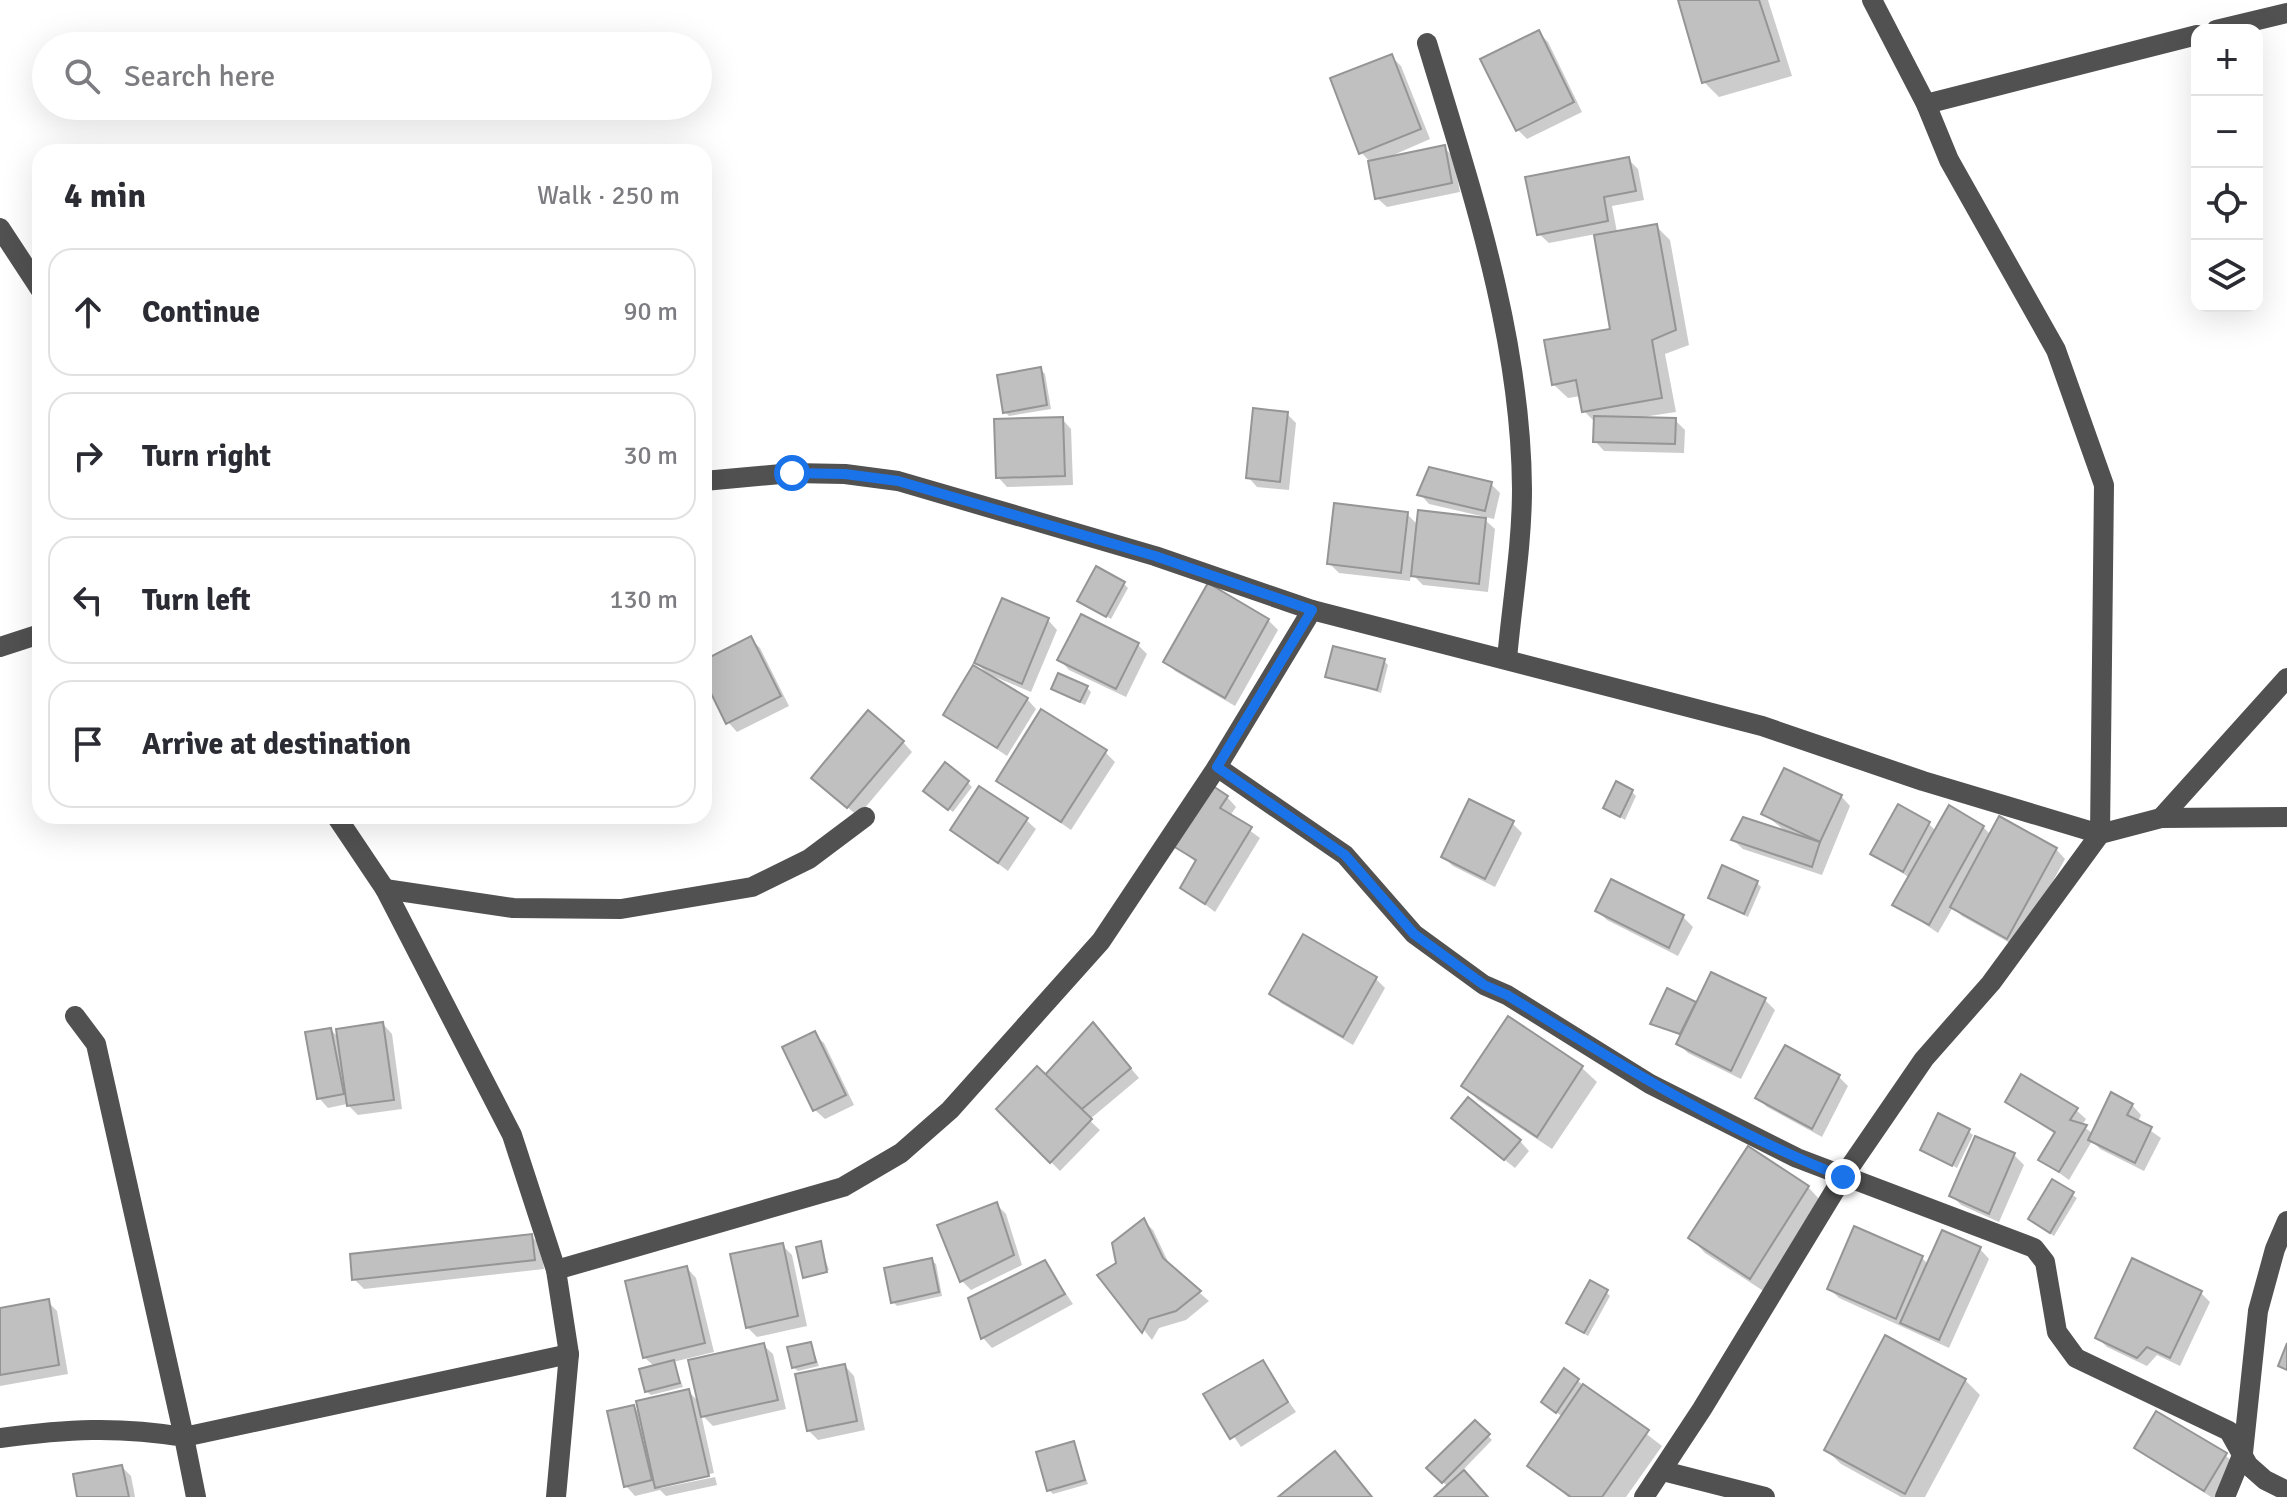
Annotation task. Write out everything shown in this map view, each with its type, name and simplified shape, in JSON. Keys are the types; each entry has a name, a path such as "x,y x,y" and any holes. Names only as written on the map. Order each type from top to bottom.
{"street":[{"path":"1644,1497 1663,1471 1843,1177 1924,1059 1991,983 2100,834 2104,485 2056,350 1949,160 1926,104 1872,0"},
{"path":"2241,24 2287,13"},
{"path":"1926,104 2191,37"},
{"path":"1427,43 1488,246 1511,362 1522,489 1507,659"},
{"path":"0,228 32,277"},
{"path":"712,480 792,473 845,474 898,481 1155,556 1312,610 1762,726 1923,781 2100,834 2161,818 2287,817"},
{"path":"556,1270 843,1187 901,1153 950,1110 1101,941 1217,767 1312,610"},
{"path":"0,647 32,637"},
{"path":"2161,818 2287,678"},
{"path":"1217,767 1345,855 1414,934 1484,985 1507,995 1650,1084 1797,1158 2034,1248 2045,1262 2057,1332 2076,1358 2229,1431 2248,1465 2265,1480 2287,1491"},
{"path":"385,889 513,908 621,909 752,887 809,859 865,817"},
{"path":"341,824 385,889 512,1135 556,1270 569,1354 556,1497"},
{"path":"75,1016 96,1044 196,1497"},
{"path":"2225,1497 2243,1453 2258,1311 2275,1249 2287,1221"},
{"path":"0,1438 79,1427 134,1429 184,1437 569,1354"},
{"path":"1663,1471 1765,1497"}],"building":[{"path":"1678,0 1759,0 1779,61 1702,83"},
{"path":"1539,30 1574,102 1516,131 1480,59"},
{"path":"1392,54 1421,129 1359,154 1330,78"},
{"path":"1445,145 1452,183 1375,199 1368,161"},
{"path":"1629,157 1636,191 1604,197 1608,221 1537,235 1525,177"},
{"path":"1657,224 1676,330 1652,340 1662,398 1582,412 1576,380 1552,385 1544,340 1610,329 1594,235"},
{"path":"1041,367 1047,405 1003,413 997,375"},
{"path":"1253,408 1288,412 1280,482 1246,478"},
{"path":"1594,416 1676,418 1675,444 1593,442"},
{"path":"1063,417 1065,476 996,478 994,419"},
{"path":"1429,467 1492,482 1485,511 1417,495"},
{"path":"1334,503 1408,512 1401,573 1327,564"},
{"path":"1418,510 1486,518 1479,584 1411,576"},
{"path":"1096,566 1125,582 1106,617 1077,601"},
{"path":"1208,583 1269,619 1225,698 1163,662"},
{"path":"1002,598 1049,618 1022,684 974,663"},
{"path":"1081,614 1139,643 1116,689 1057,660"},
{"path":"751,636 781,696 726,724 712,695 712,656"},
{"path":"1333,646 1385,659 1377,690 1325,677"},
{"path":"973,665 1028,698 997,748 943,715"},
{"path":"1058,673 1088,686 1080,702 1051,689"},
{"path":"1041,709 1107,750 1061,822 996,781"},
{"path":"868,710 904,741 847,808 811,778"},
{"path":"945,762 969,781 948,810 923,791"},
{"path":"1784,768 1842,795 1820,842 1761,814"},
{"path":"1616,781 1633,790 1620,817 1603,808"},
{"path":"1210,784 1228,796 1220,808 1252,827 1205,904 1180,888 1196,860 1173,846"},
{"path":"979,786 1028,818 998,863 950,830"},
{"path":"1469,799 1514,821 1485,879 1441,857"},
{"path":"1898,804 1930,822 1903,872 1870,854"},
{"path":"1949,805 1984,826 1929,925 1892,905"},
{"path":"1999,816 2057,848 2007,939 1950,907"},
{"path":"1743,817 1820,842 1812,867 1731,840"},
{"path":"1722,865 1758,881 1744,914 1708,898"},
{"path":"1611,879 1684,915 1669,948 1595,911"},
{"path":"1303,934 1377,977 1343,1037 1269,994"},
{"path":"1711,972 1766,998 1731,1071 1676,1044"},
{"path":"1667,988 1696,1002 1680,1034 1650,1024"},
{"path":"1508,1016 1583,1066 1537,1137 1461,1086"},
{"path":"383,1022 394,1100 347,1106 336,1029"},
{"path":"1093,1022 1131,1068 1082,1109 1044,1076"},
{"path":"331,1028 344,1094 317,1099 305,1032"},
{"path":"815,1031 846,1095 813,1111 782,1047"},
{"path":"1785,1045 1840,1075 1812,1129 1755,1098"},
{"path":"1037,1066 1092,1119 1050,1163 996,1109"},
{"path":"2021,1074 2078,1108 2070,1120 2087,1125 2059,1172 2038,1160 2055,1132 2005,1102"},
{"path":"2111,1092 2133,1104 2127,1115 2152,1127 2135,1163 2088,1140"},
{"path":"1468,1097 1521,1140 1504,1160 1451,1118"},
{"path":"1938,1113 1970,1129 1952,1166 1920,1150"},
{"path":"1975,1136 2015,1153 1989,1214 1949,1196"},
{"path":"1748,1146 1809,1186 1750,1279 1688,1238"},
{"path":"2052,1179 2074,1192 2050,1233 2028,1219"},
{"path":"997,1202 1014,1255 960,1282 937,1225"},
{"path":"1144,1218 1163,1258 1201,1291 1176,1311 1149,1319 1142,1333 1097,1275 1116,1263 1112,1243"},
{"path":"1854,1226 1923,1256 1896,1319 1827,1289"},
{"path":"1942,1230 1981,1247 1939,1340 1900,1323"},
{"path":"532,1234 535,1260 352,1280 350,1254"},
{"path":"821,1241 827,1272 803,1278 796,1247"},
{"path":"783,1243 798,1316 746,1328 730,1254"},
{"path":"932,1258 939,1292 891,1303 884,1268"},
{"path":"2132,1258 2202,1291 2170,1358 2147,1347 2137,1358 2095,1338"},
{"path":"1045,1260 1065,1294 981,1339 968,1298"},
{"path":"687,1266 705,1343 643,1358 625,1281"},
{"path":"1590,1280 1608,1290 1584,1333 1566,1323"},
{"path":"49,1299 59,1365 0,1375 0,1308"},
{"path":"1885,1335 1966,1379 1905,1494 1824,1450"},
{"path":"811,1342 816,1362 792,1368 787,1347"},
{"path":"764,1343 778,1400 701,1417 688,1360"},
{"path":"2287,1343 2287,1370 2278,1366"},
{"path":"674,1360 680,1383 645,1392 639,1369"},
{"path":"1263,1360 1288,1402 1230,1439 1203,1394"},
{"path":"845,1364 857,1421 807,1431 795,1374"},
{"path":"1564,1368 1579,1379 1556,1413 1541,1402"},
{"path":"1583,1384 1649,1430 1602,1497 1571,1497 1527,1466"},
{"path":"689,1389 709,1476 655,1488 636,1401"},
{"path":"634,1405 652,1480 624,1487 607,1411"},
{"path":"2156,1411 2227,1453 2204,1491 2134,1448"},
{"path":"1475,1420 1490,1434 1442,1483 1426,1468"},
{"path":"1074,1441 1085,1480 1047,1491 1036,1452"},
{"path":"1335,1451 1372,1497 1278,1497"},
{"path":"122,1465 129,1497 77,1497 73,1474"},
{"path":"1464,1470 1488,1497 1434,1497"}],"route":[{"path":"792,473 845,474 898,481 1155,556 1312,610 1217,767 1345,855 1414,934 1484,985 1507,995 1650,1084 1797,1158 1843,1177"}]}
